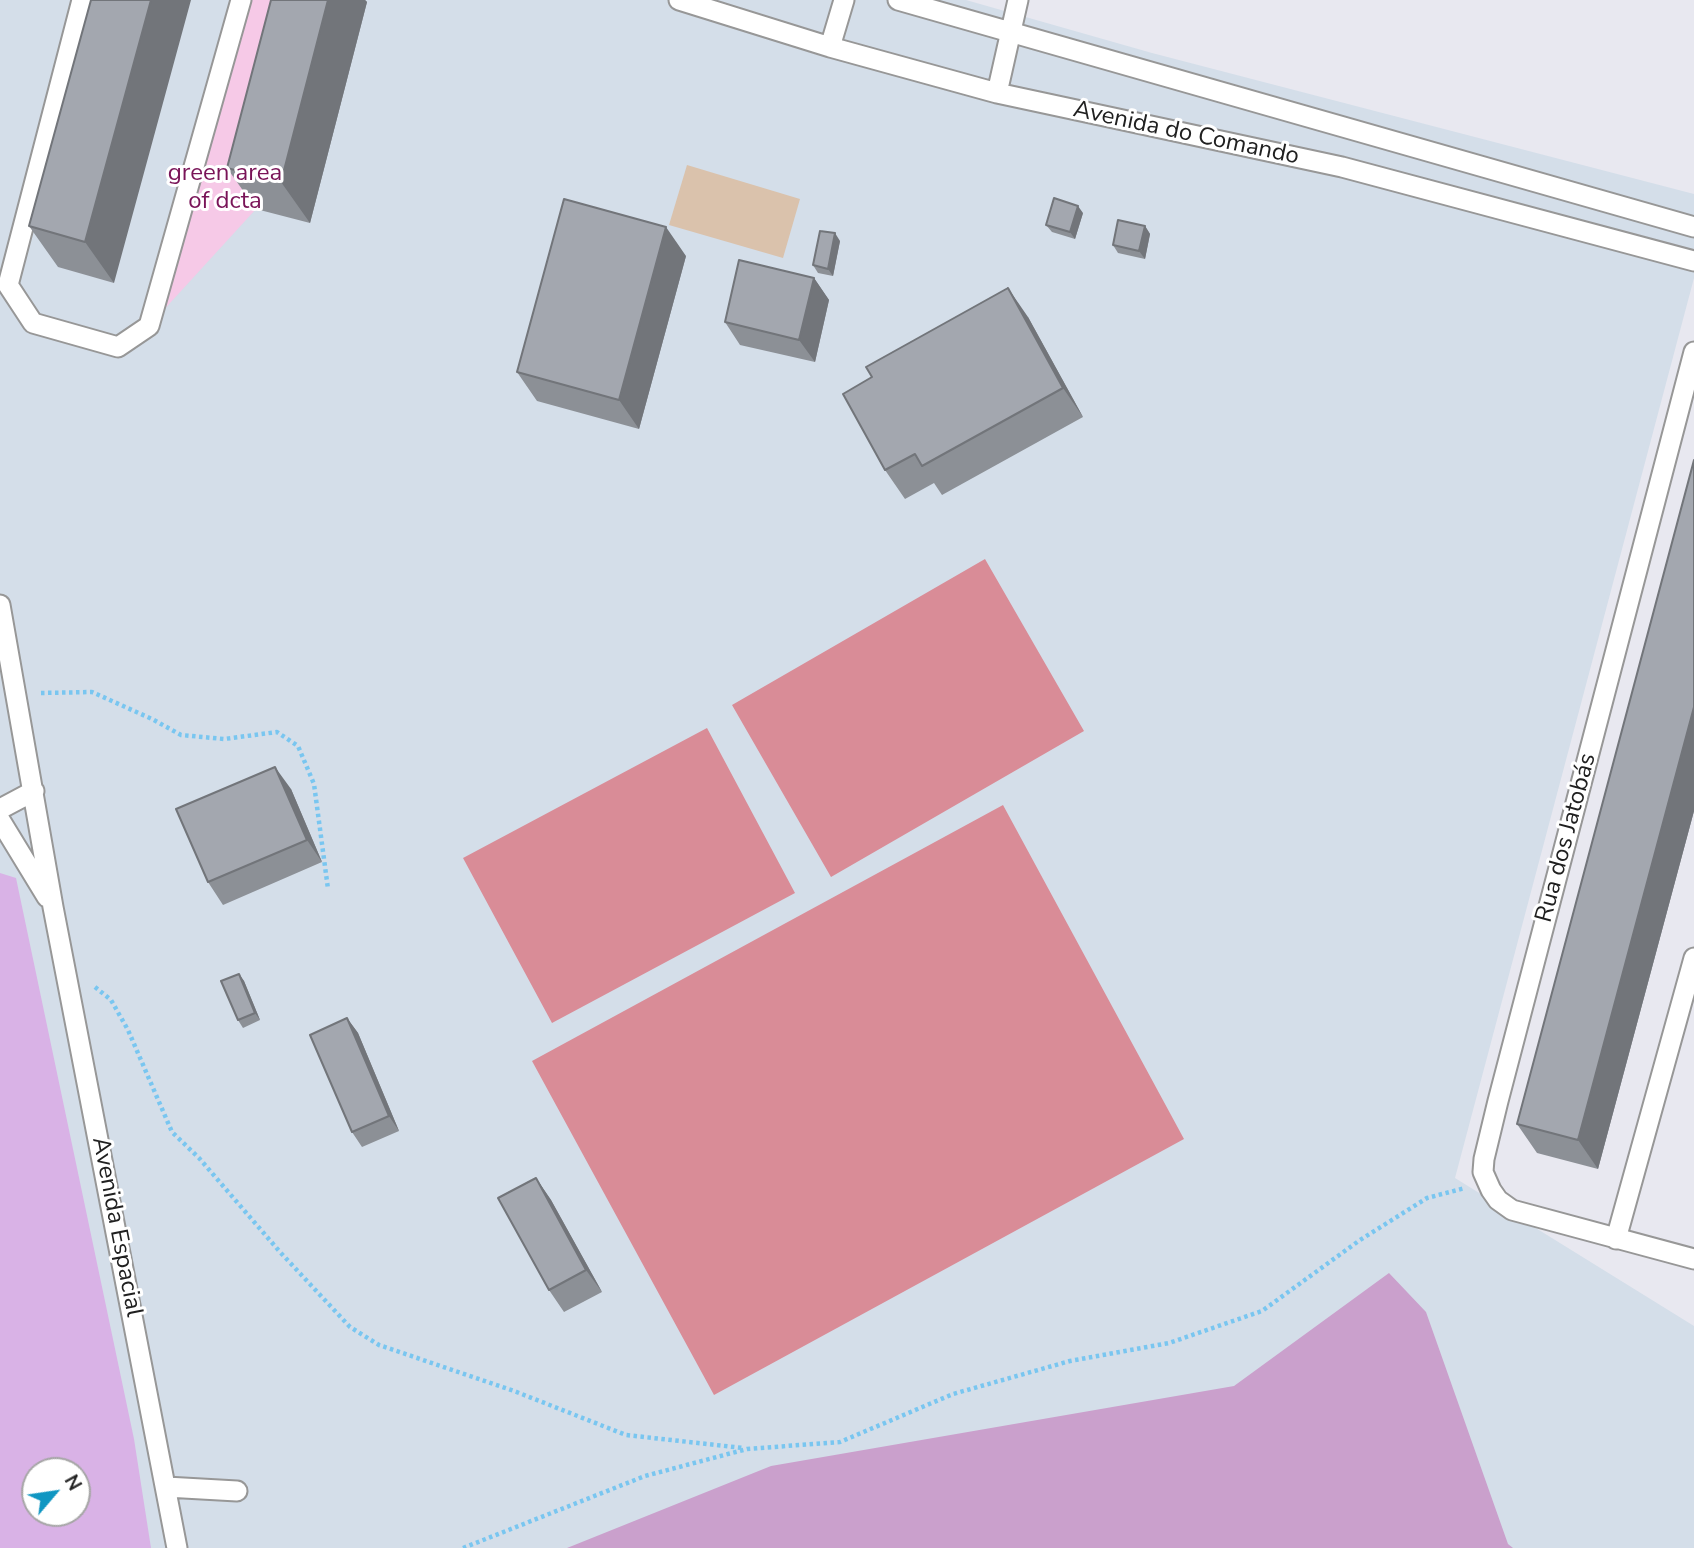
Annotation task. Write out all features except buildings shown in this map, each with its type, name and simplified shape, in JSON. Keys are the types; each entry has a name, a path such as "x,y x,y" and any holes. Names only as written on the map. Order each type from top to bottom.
{"lane":[{"path":"82,0 8,285 33,323 118,347 149,326 241,0"},
{"name":"Avenida do Comando","path":"679,0 830,47 997,93 1342,167 1694,261"},
{"path":"830,47 844,0"},
{"name":"Avenida do Comando","path":"898,0 1694,227"},
{"path":"997,93 1018,0"},
{"name":"Rua dos Jatobás","path":"1486,1181 1484,1159 1498,1101 1694,352"},
{"name":"Avenida Espacial","path":"0,605 53,907 177,1548"},
{"path":"0,809 34,791"},
{"name":"Avenida Espacial","path":"0,820 53,907"},
{"path":"1616,1239 1694,958"},
{"path":"1486,1181 1498,1200 1512,1210 1694,1259"},
{"path":"166,1487 237,1491"}],"path":[{"path":"16,694 92,692 181,735 225,740 277,732 298,746 314,784 328,889"},
{"path":"65,961 111,1000 128,1030 172,1132 199,1158 280,1252 351,1327 379,1345 514,1391 626,1435 747,1449 840,1443 953,1394 1070,1361 1169,1343 1262,1311 1360,1240 1427,1198 1486,1181"},
{"path":"463,1548 645,1476 747,1449"}],"shaded area":[{"path":"0,0 966,0 1152,53 1694,194 1694,278 1455,1178 1694,1326 1694,1548 0,1548"},
{"path":"687,165 800,199 783,258 669,225"},
{"path":"985,559 1084,731 831,877 732,705"},
{"path":"707,728 795,893 552,1023 463,858"},
{"path":"1003,805 1184,1139 714,1395 532,1061"},
{"path":"0,873 16,878 134,1439 151,1548 0,1548"},
{"path":"1389,1273 1426,1312 1508,1544 1513,1548 567,1548 771,1466 1234,1386"}],"green space":[{"name":"green area of dcta","path":"241,0 310,0 256,209 149,326"}]}
